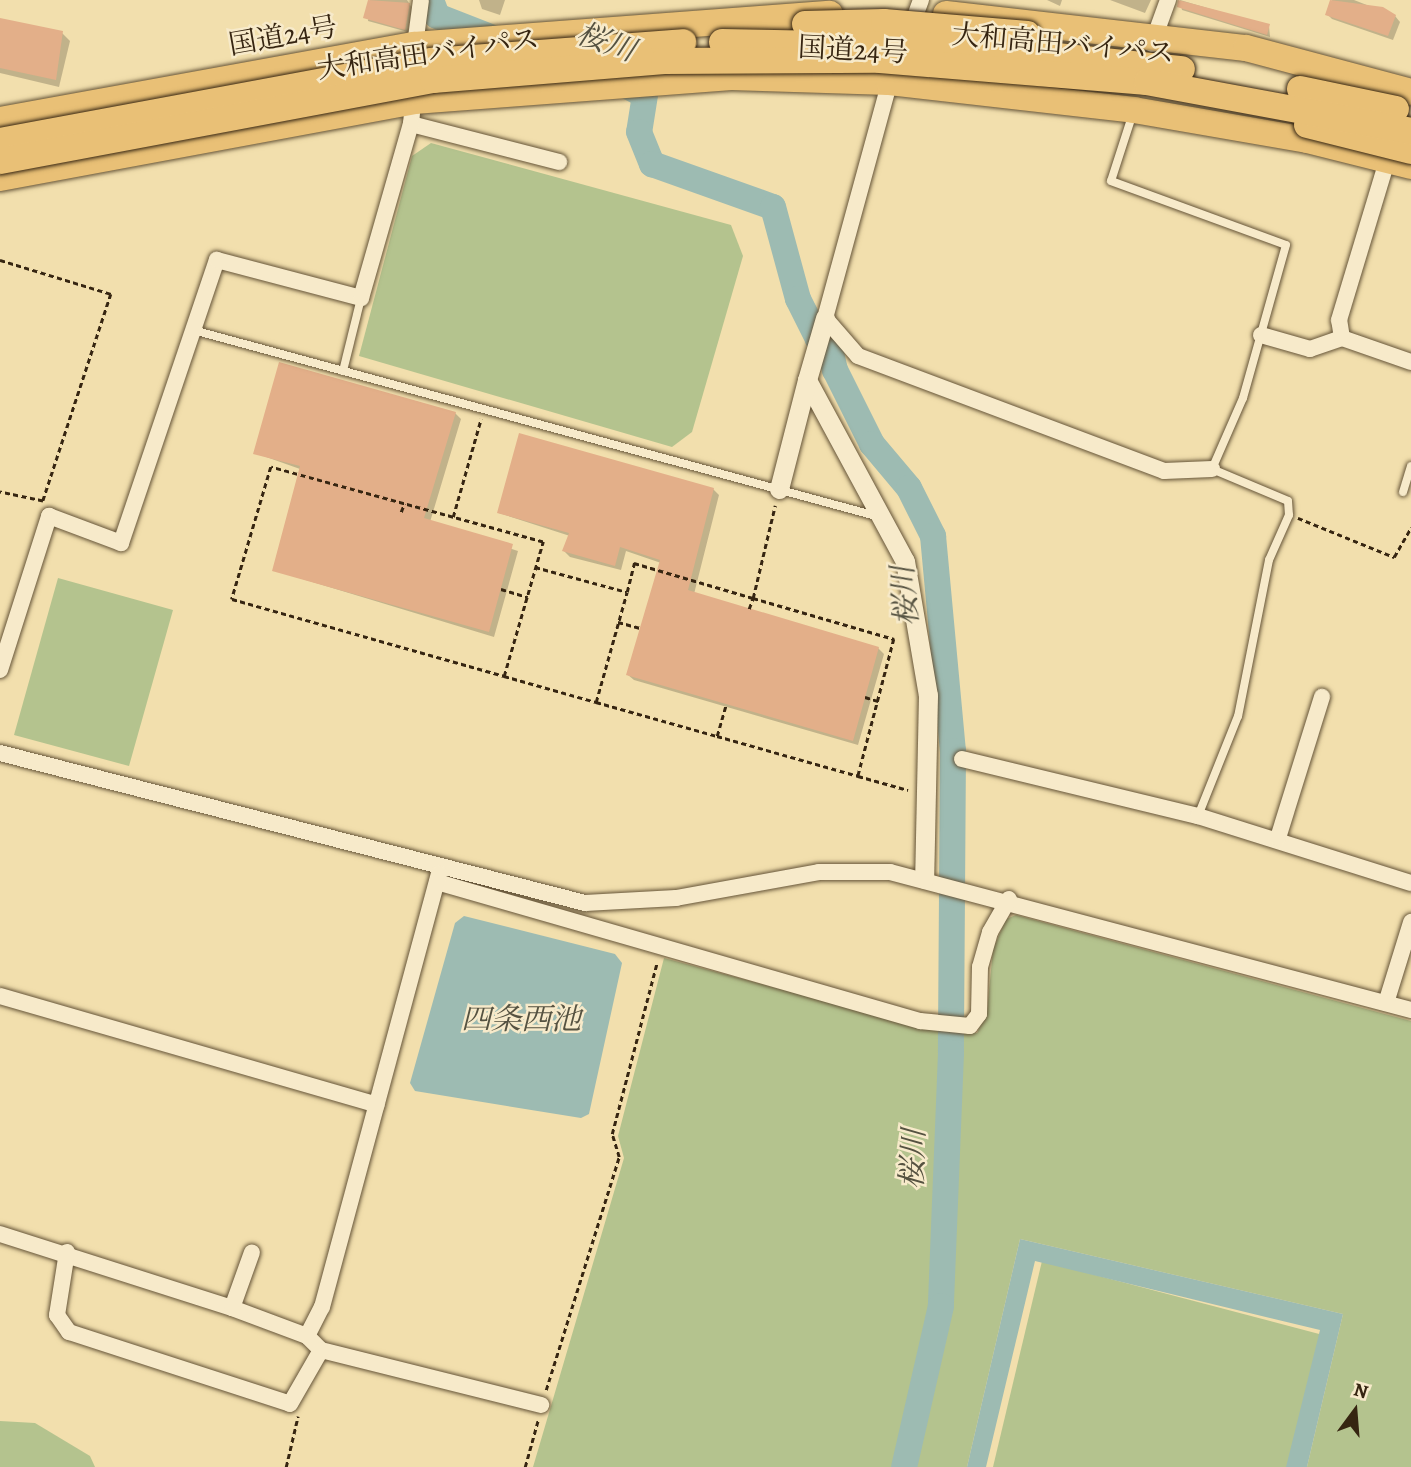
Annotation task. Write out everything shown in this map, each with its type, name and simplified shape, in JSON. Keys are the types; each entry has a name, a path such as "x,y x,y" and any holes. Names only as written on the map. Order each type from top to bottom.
{"highway":[{"name":"国道24号","path":"0,120 414,46 783,14 919,6 1162,43"},
{"path":"636,44 789,24 884,22 1162,43 1411,94 1403,159 1280,118 939,64"},
{"name":"大和高田バイパス","path":"0,141 432,61 636,44 881,42 1068,54 1276,85 1411,94"},
{"name":"大和高田バイパス","path":"0,160 433,80 554,67 787,59 939,64 1206,90 1411,131"},
{"name":"国道24号","path":"0,178 635,80 889,82 1134,110 1227,124 1403,159"}],"street":[{"path":"0,670 49,516 121,543 217,260 361,298 412,113 414,46 421,0"},
{"path":"1134,110 1162,43 1168,0"},
{"path":"779,489 889,82 919,6"},
{"path":"412,113 559,162"},
{"path":"1342,338 1339,320 1403,159"},
{"path":"825,318 858,356 1164,471 1212,469"},
{"path":"1261,335 1310,349 1342,338 1411,362"},
{"path":"807,380 885,519 905,561 928,695 928,796 924,879"},
{"path":"1278,838 1322,697"},
{"path":"0,753 439,874 662,946 920,1021 970,1026 979,1014 980,967 989,932 1009,899"},
{"path":"962,759 1278,838 1411,883"},
{"path":"439,874 585,903 676,898 819,872 924,879 1009,899 1411,1010"},
{"path":"307,1336 321,1307 439,874"},
{"path":"1386,1003 1411,922"},
{"path":"0,996 377,1105"},
{"path":"0,1234 67,1252 232,1308 307,1336 321,1350 541,1405"},
{"path":"67,1252 57,1315 69,1332 290,1404 321,1350"},
{"path":"232,1308 252,1252"}],"lane":[{"path":"1134,110 1111,181 1286,245 1261,335 1212,469 1260,485 1288,501 1289,515 1269,560 1238,716 1198,816"},
{"path":"343,370 361,298"},
{"path":"193,330 885,519"},
{"path":"1403,492 1411,466"}],"path":[{"path":"0,260 111,294 43,501 0,492"},
{"path":"453,517 484,409"},
{"path":"504,676 543,542 271,467 232,599 504,676 596,702 717,736 928,796"},
{"path":"749,608 779,489"},
{"path":"401,512 404,504"},
{"path":"1289,515 1394,557 1411,528"},
{"path":"596,702 634,563 894,639 858,776"},
{"path":"536,567 627,592"},
{"path":"500,589 528,597"},
{"path":"618,622 640,628"},
{"path":"865,697 878,701"},
{"path":"717,736 726,704"},
{"path":"525,1467 541,1405 619,1157 612,1134 662,946"},
{"path":"286,1467 300,1407 290,1404"}],"green space":[{"path":"431,143 731,225 743,256 692,432 672,447 359,356 412,156"},
{"path":"58,578 173,610 129,766 14,735"},
{"path":"1016,915 1411,1021 1411,1467 1307,1467 1343,1314 1020,1239 967,1467 533,1467 624,1158 618,1136 664,958 921,1027 977,1033 987,1012 993,949 1006,919"},
{"path":"1042,1261 1323,1335 1289,1467 993,1467"},
{"path":"0,1421 35,1423 90,1456 95,1467 0,1467"}],"water":[{"name":"四条西池","path":"464,916 615,954 622,963 589,1114 581,1118 415,1091 410,1083 455,923"},
{"path":"1020,1239 1343,1314 1307,1467 1286,1467 1320,1330 1035,1261 986,1467 967,1467"}],"building":[{"path":"368,0 410,3 405,30 363,18"},
{"path":"1178,0 1270,24 1267,35 1177,7"},
{"path":"1330,0 1383,7 1396,15 1388,36 1325,15"},
{"path":"0,18 63,31 56,80 0,68"},
{"path":"279,362 456,412 424,518 513,544 489,632 272,571 300,466 253,454"},
{"path":"519,433 714,488 688,590 879,647 853,741 626,675 660,560 620,547 615,566 562,551 569,533 497,513"}],"waterway":[{"name":"桜川","path":"431,0 437,16 498,40"},
{"name":"桜川","path":"617,81 645,95 639,132 652,164 773,207 798,299 818,339 828,340 835,370 872,444 909,488 933,536 953,751 951,1053 941,1306 904,1467"}]}
